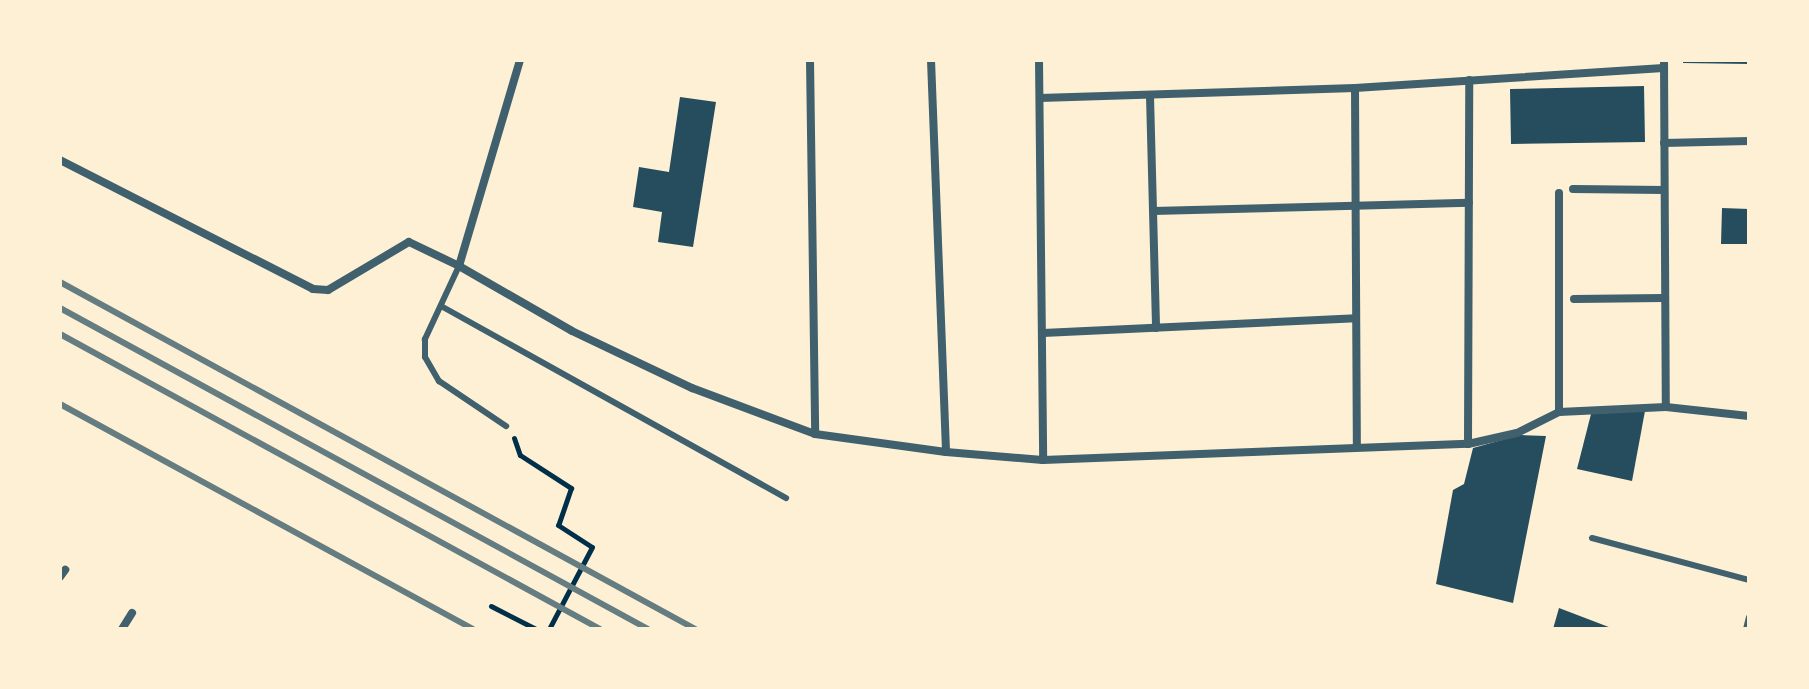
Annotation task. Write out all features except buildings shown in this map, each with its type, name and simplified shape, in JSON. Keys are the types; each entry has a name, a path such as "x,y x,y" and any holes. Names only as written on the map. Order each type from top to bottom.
{"street":[{"path":"459,266 520,60"},
{"path":"810,60 815,434"},
{"path":"931,60 946,452"},
{"path":"1039,60 1043,460"},
{"path":"1040,98 1355,88 1663,64 1666,407"},
{"path":"1468,444 1469,80"},
{"path":"1355,88 1357,447"},
{"path":"1150,96 1156,328"},
{"path":"1664,143 1749,141"},
{"path":"60,160 313,289 328,290 409,242 459,266 572,331 692,388 815,434 946,452 1043,460 1468,444 1517,433 1559,412 1666,407 1749,416"},
{"path":"1573,189 1664,190"},
{"path":"1559,193 1559,412"},
{"path":"1153,211 1469,203"},
{"path":"1574,299 1663,298"},
{"path":"1043,333 1356,318"},
{"path":"122,629 132,613"}],"lane":[{"path":"459,266 425,339 431,372 506,426"},
{"path":"441,306 786,498"},
{"path":"1592,538 1749,580"},
{"path":"1746,629 1749,617"}],"path":[{"path":"506,426 520,455 571,488 558,525 592,547 549,629"},
{"path":"491,606 536,629"}],"railway":[{"path":"60,282 695,629"},
{"path":"60,308 648,629"},
{"path":"60,334 600,629"},
{"path":"60,404 473,629"}]}
